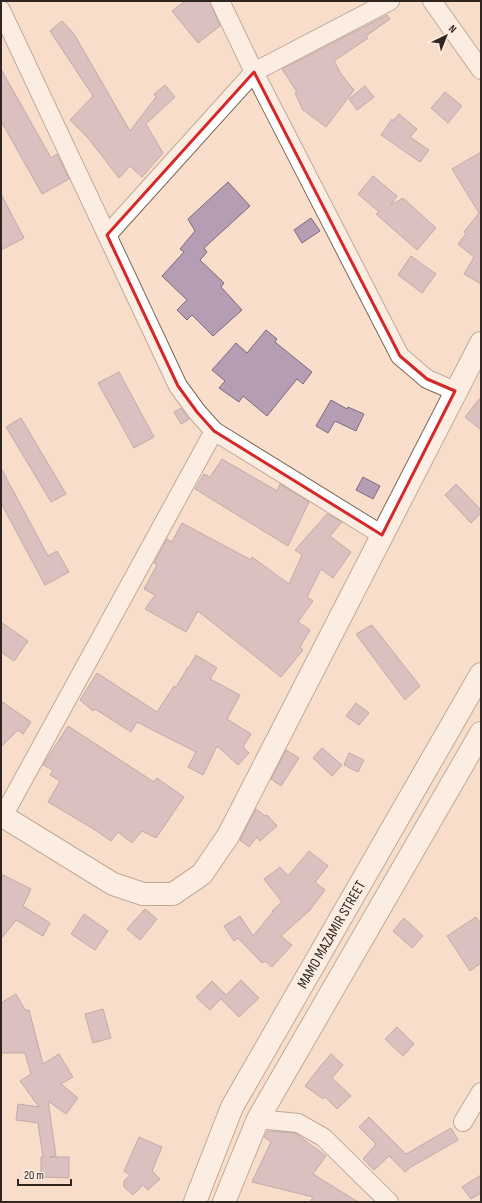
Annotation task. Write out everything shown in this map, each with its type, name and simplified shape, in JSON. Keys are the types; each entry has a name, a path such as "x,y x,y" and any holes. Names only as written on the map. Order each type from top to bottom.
{"main road":[{"path":"2,817 113,884 143,894 173,894 202,874 228,836 455,391 481,343"},
{"name":"MAMO MAZAMIR STREET","path":"195,1202 232,1107 481,674"},
{"name":"MAMO MAZAMIR STREET","path":"224,1202 258,1119 481,732"}],"street":[{"path":"220,1 254,72 400,356 426,379 455,391"},
{"path":"107,235 254,72 390,1"},
{"path":"432,1 481,70"},
{"path":"1,10 178,386 197,412 214,431 382,535"},
{"path":"2,817 214,431"},
{"path":"463,1122 481,1092"},
{"path":"258,1119 298,1123 323,1137 389,1202"}],"highlighted area":[{"path":"254,72 400,356 427,379 455,391 382,535 214,431 197,412 178,386 107,235"}],"building":[{"path":"185,1 210,1 220,26 198,43 172,11"},
{"path":"387,15 390,19 366,36 368,38 334,61 341,74 354,90 326,127 303,110 295,93 297,92 282,69"},
{"path":"62,21 74,34 130,131 156,97 154,94 165,85 175,97 146,124 163,153 142,177 130,166 119,178 88,138 70,120 93,96 50,31"},
{"path":"1,69 51,158 57,154 69,179 42,194 1,121"},
{"path":"365,86 374,97 357,110 349,99"},
{"path":"445,92 462,106 448,123 431,108"},
{"path":"399,114 417,129 410,137 429,150 420,162 381,135 392,119 393,121"},
{"path":"481,152 481,284 464,274 474,257 458,244 466,234 464,232 479,213 452,169"},
{"path":"373,176 397,196 391,205 403,198 436,228 417,250 376,214 379,212 358,194"},
{"path":"228,182 250,206 204,248 207,252 200,260 224,283 221,287 242,310 213,336 192,315 187,320 177,310 187,300 162,276 184,252 180,249 195,231 188,219"},
{"path":"1,194 24,238 1,250"},
{"path":"311,218 320,231 302,243 294,230"},
{"path":"411,256 436,274 422,293 398,275"},
{"path":"266,330 277,339 275,342 312,372 303,384 297,379 267,416 243,396 239,402 219,388 225,381 212,370 236,343 247,353"},
{"path":"119,372 154,437 134,448 98,383"},
{"path":"481,397 481,430 465,417"},
{"path":"331,400 347,409 348,407 364,414 356,431 335,421 328,433 316,426"},
{"path":"181,408 189,419 181,424 174,412"},
{"path":"21,418 66,494 51,502 6,427"},
{"path":"222,459 277,491 280,484 309,502 288,546 195,489 204,474 210,477"},
{"path":"1,468 48,556 57,551 69,572 45,585 1,503"},
{"path":"363,477 380,486 373,499 356,490"},
{"path":"456,484 481,510 481,513 471,523 445,495"},
{"path":"327,514 342,522 330,536 351,552 333,578 321,569 307,597 313,601 298,622 310,630 300,647 303,650 281,677 198,611 186,632 145,609 155,595 144,589 157,565 154,563 167,539 172,542 182,523 251,560 252,557 289,584 302,555 295,550"},
{"path":"1,622 28,641 14,661 1,652"},
{"path":"372,625 420,686 405,700 356,634"},
{"path":"196,655 217,668 210,679 240,695 227,719 251,734 243,747 249,753 238,765 217,746 203,775 188,767 196,752 137,722 131,732 95,709 93,711 80,700 97,673 157,712 174,686 176,687"},
{"path":"1,701 31,722 23,734 18,730 1,747"},
{"path":"356,703 369,713 359,725 346,716"},
{"path":"68,726 154,782 157,778 184,797 156,838 142,831 132,843 118,832 111,841 48,802 60,781 50,775 53,770 43,765"},
{"path":"322,748 342,765 332,776 313,758"},
{"path":"286,750 299,758 281,786 271,779"},
{"path":"349,753 364,760 358,772 344,765"},
{"path":"256,809 265,816 267,815 277,826 260,841 257,837 249,847 240,840"},
{"path":"309,851 328,866 315,882 325,890 310,910 281,936 292,945 272,967 265,961 262,963 238,938 234,941 224,926 240,916 253,936 273,912 272,911 282,902 264,879 280,867 288,876"},
{"path":"1,874 31,889 23,906 50,923 43,936 16,920 1,939"},
{"path":"145,909 157,919 140,940 127,929"},
{"path":"84,914 108,931 95,950 71,934"},
{"path":"476,917 481,924 481,963 470,971 447,936"},
{"path":"404,918 423,936 412,948 393,931"},
{"path":"241,980 259,998 239,1017 221,999 210,1010 196,997 212,981 226,995"},
{"path":"16,994 25,1010 29,1010 43,1064 59,1054 73,1077 61,1084 78,1098 66,1114 48,1101 56,1156 50,1157 69,1157 69,1178 41,1177 41,1157 43,1157 38,1123 16,1120 18,1104 39,1107 20,1081 31,1074 25,1053 1,1053 1,1003"},
{"path":"103,1009 111,1038 93,1043 85,1014"},
{"path":"397,1027 414,1044 403,1056 385,1039"},
{"path":"331,1054 343,1065 332,1078 351,1096 337,1109 325,1097 323,1099 305,1086"},
{"path":"369,1117 406,1154 451,1128 458,1140 405,1172 389,1156 374,1170 363,1159 376,1144 359,1127"},
{"path":"268,1131 295,1133 326,1156 313,1174 358,1202 310,1202 313,1197 252,1182 271,1142 264,1137"},
{"path":"139,1137 162,1147 152,1171 160,1179 148,1190 143,1185 133,1195 124,1187 124,1181 130,1175 124,1171"},
{"path":"481,1175 481,1193 471,1199 462,1187"}]}
